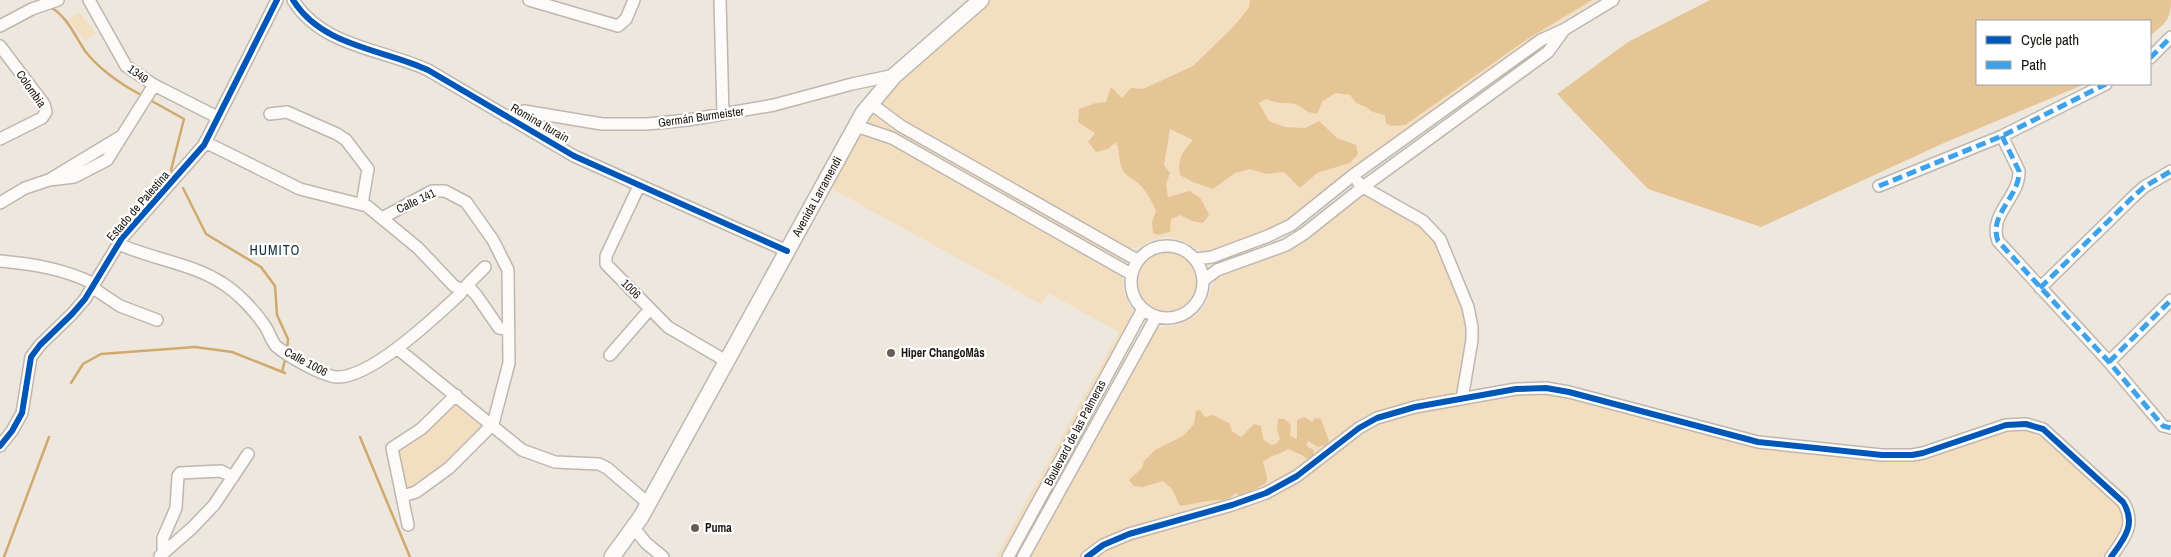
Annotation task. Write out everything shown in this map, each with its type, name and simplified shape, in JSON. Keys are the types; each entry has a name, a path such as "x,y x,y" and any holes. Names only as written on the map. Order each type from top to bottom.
{"main road":[{"name":"Avenida Larramendi","path":"612,557 649,504 726,361 870,103 895,75 981,0"}],"street":[{"path":"0,26 32,9 58,0"},
{"name":"1349","path":"88,0 123,61 132,70 154,85 217,117"},
{"name":"Estado de Palestina","path":"0,446 12,431 22,413 31,357 40,345 72,314 94,286 118,244 206,142 277,0"},
{"name":"Romina Iturain","path":"293,0 308,18 338,38 421,67 574,156 787,251"},
{"path":"529,0 618,26 626,19 634,0"},
{"path":"720,0 723,114"},
{"path":"1196,259 1212,257 1280,231 1297,220 1352,176 1541,40 1565,29 1613,0"},
{"path":"1204,280 1217,270 1272,250 1295,239 1548,52 1565,29"},
{"path":"2151,57 2171,37"},
{"name":"Colombia","path":"0,46 44,104 46,112 42,118 0,139"},
{"name":"Germán Burmeister","path":"506,117 524,111 602,124 618,125 664,122 774,105 852,84 895,75"},
{"path":"0,203 25,188 49,180 122,136 154,85"},
{"path":"1879,186 2002,136 2104,85"},
{"path":"870,103 901,126 1137,260"},
{"path":"270,114 287,112 346,140 368,169 362,204"},
{"path":"856,126 892,138 1132,274"},
{"path":"2002,136 2019,171 2019,180 1997,220 1995,234 1998,241 2109,362 2164,426 2171,428"},
{"name":"Calle 141","path":"206,142 300,189 362,204 372,208 382,218 436,190 445,191 466,202 481,220 506,265 508,370 493,424"},
{"path":"2040,288 2144,187 2171,171"},
{"path":"1352,176 1363,187 1424,221 1440,239 1468,307 1472,327 1472,340 1462,398"},
{"name":"1006","path":"639,186 605,260 606,264 676,333 726,361"},
{"path":"382,218 418,248 454,286 465,288 499,328 508,330"},
{"name":"Calle 1006","path":"118,244 203,273 222,283 236,294 264,324 273,342 286,352 327,375 342,376 354,373 398,349 465,288 485,267"},
{"path":"1170,245 1182,248 1196,259 1202,270 1204,280 1200,297 1189,311 1173,318 1156,317 1142,309 1132,291 1132,274 1137,260 1152,249 1170,245"},
{"path":"0,261 42,266 80,277 120,306 157,320"},
{"path":"2109,362 2171,300"},
{"path":"610,355 650,308"},
{"name":"Boulevard de las Palmeras","path":"1008,557 1142,309"},
{"name":"Boulevard de las Palmeras","path":"1023,557 1156,317"},
{"path":"398,349 493,424 522,450 537,457 562,463 585,462 603,466 649,504"},
{"path":"1087,557 1103,545 1129,534 1232,505 1272,490 1297,476 1348,436 1377,418 1415,407 1516,389 1558,390 1744,439 1882,455 1912,456 2006,425 2035,426 2051,435 2123,502 2128,509 2130,518 2128,533 2111,557"},
{"path":"408,524 392,448 422,429 456,395"},
{"path":"403,496 416,492 449,468 493,424"},
{"path":"161,555 206,515 248,454"},
{"path":"161,555 162,538 176,508 178,476 180,473 221,471 233,477"},
{"path":"634,528 646,543 663,557"}],"shaded area":[{"path":"990,0 1598,0 1551,27 1349,170 1284,223 1213,251 1207,251 1195,248 1171,237 1159,238 1136,248 1127,248 902,121 883,107 880,102 914,64"},
{"path":"1250,0 1592,0 1526,40 1405,125 1391,126 1386,123 1385,115 1373,112 1356,103 1350,95 1335,93 1322,102 1317,114 1295,104 1278,103 1266,99 1259,103 1269,121 1285,127 1305,128 1319,121 1337,138 1356,145 1358,154 1350,163 1317,173 1300,188 1284,172 1266,174 1250,169 1235,173 1213,189 1193,182 1180,175 1179,164 1186,148 1193,140 1170,129 1164,165 1170,173 1166,184 1168,197 1190,191 1201,199 1209,215 1203,223 1192,221 1181,215 1171,219 1170,232 1158,235 1153,233 1152,222 1156,211 1149,197 1139,184 1124,172 1120,164 1116,142 1108,149 1096,152 1088,142 1095,133 1078,122 1079,109 1096,103 1106,102 1111,87 1122,98 1131,88 1143,89 1193,66 1233,27 1249,8"},
{"path":"1710,0 2171,0 2170,13 2166,21 2151,35 2151,20 1976,20 1976,85 2083,85 1944,143 1761,227 1648,189 1557,94 1628,42"},
{"path":"79,12 96,34 85,41 69,20"},
{"path":"872,114 878,115 900,131 1127,261 1126,263 898,135 870,124 868,118"},
{"path":"866,134 892,144 1123,275 1124,293 1132,313 1132,318 1001,557 996,557 1119,332 1048,293 1041,304 834,190 832,185 858,138"},
{"path":"1363,193 1415,220 1433,236 1464,308 1468,333 1459,386 1455,393 1409,402 1376,413 1353,426 1295,472 1258,491 1095,545 1079,557 1030,557 1154,330 1161,327 1179,325 1197,315 1206,304 1216,276 1274,254"},
{"path":"1161,253 1173,253 1188,261 1196,276 1196,288 1188,303 1173,311 1161,311 1146,303 1138,288 1138,276 1146,261"},
{"path":"1544,393 1569,397 1720,439 1757,446 1890,462 1908,462 1928,457 1998,433 2013,431 2029,432 2046,439 2118,504 2122,511 2122,525 2120,532 2102,557 1094,557 1123,541 1216,515 1342,446 1372,426 1409,413 1509,395"},
{"path":"455,401 487,422 443,468 407,492 396,456 398,448"},
{"path":"1200,410 1205,417 1213,415 1229,423 1232,431 1241,437 1254,424 1261,426 1263,439 1271,445 1276,444 1280,439 1277,430 1278,419 1284,419 1291,425 1290,436 1297,439 1297,420 1304,417 1312,422 1315,418 1321,419 1329,441 1326,445 1318,447 1308,441 1306,446 1314,450 1313,456 1308,460 1288,449 1268,458 1263,462 1267,477 1266,483 1240,496 1235,493 1226,499 1180,506 1172,489 1163,481 1143,487 1134,486 1129,480 1142,468 1144,461 1155,450 1183,436 1194,424 1196,411"}],"waterway":[{"path":"52,8 67,22 85,51 104,71 143,96"},
{"path":"150,100 184,119 171,170 173,174"},
{"path":"183,188 206,234 261,267 275,286 277,315 288,339 287,351"},
{"path":"71,383 83,364 101,354 195,347 232,352 285,373"},
{"path":"282,372 286,356"},
{"path":"4,557 49,437"},
{"path":"360,437 410,557"}],"marked path":[{"path":"2151,57 2171,37"},
{"path":"1879,186 2002,136 2104,85"},
{"path":"2002,136 2019,171 2015,189 1997,222 1998,241 2109,362 2163,426 2171,428"},
{"path":"2040,288 2144,187 2171,171"},
{"path":"2109,362 2171,300"}],"cycle path":[{"path":"0,446 12,431 22,413 31,357 40,345 85,299 122,238 204,145 277,0"},
{"path":"293,0 305,16 320,28 337,37 354,45 428,70 574,156 787,251"},
{"path":"1087,557 1103,545 1129,534 1232,505 1266,493 1297,476 1359,428 1377,418 1415,407 1516,389 1546,388 1569,392 1758,442 1882,455 1923,453 2006,425 2026,424 2043,429 2123,502 2129,517 2129,524 2124,537 2111,557"}],"place":[{"name":"Hiper ChangoMâs","path":"891,353"},
{"name":"Puma","path":"695,528"}],"district":[{"name":"HUMITO","path":"275,250"}]}
